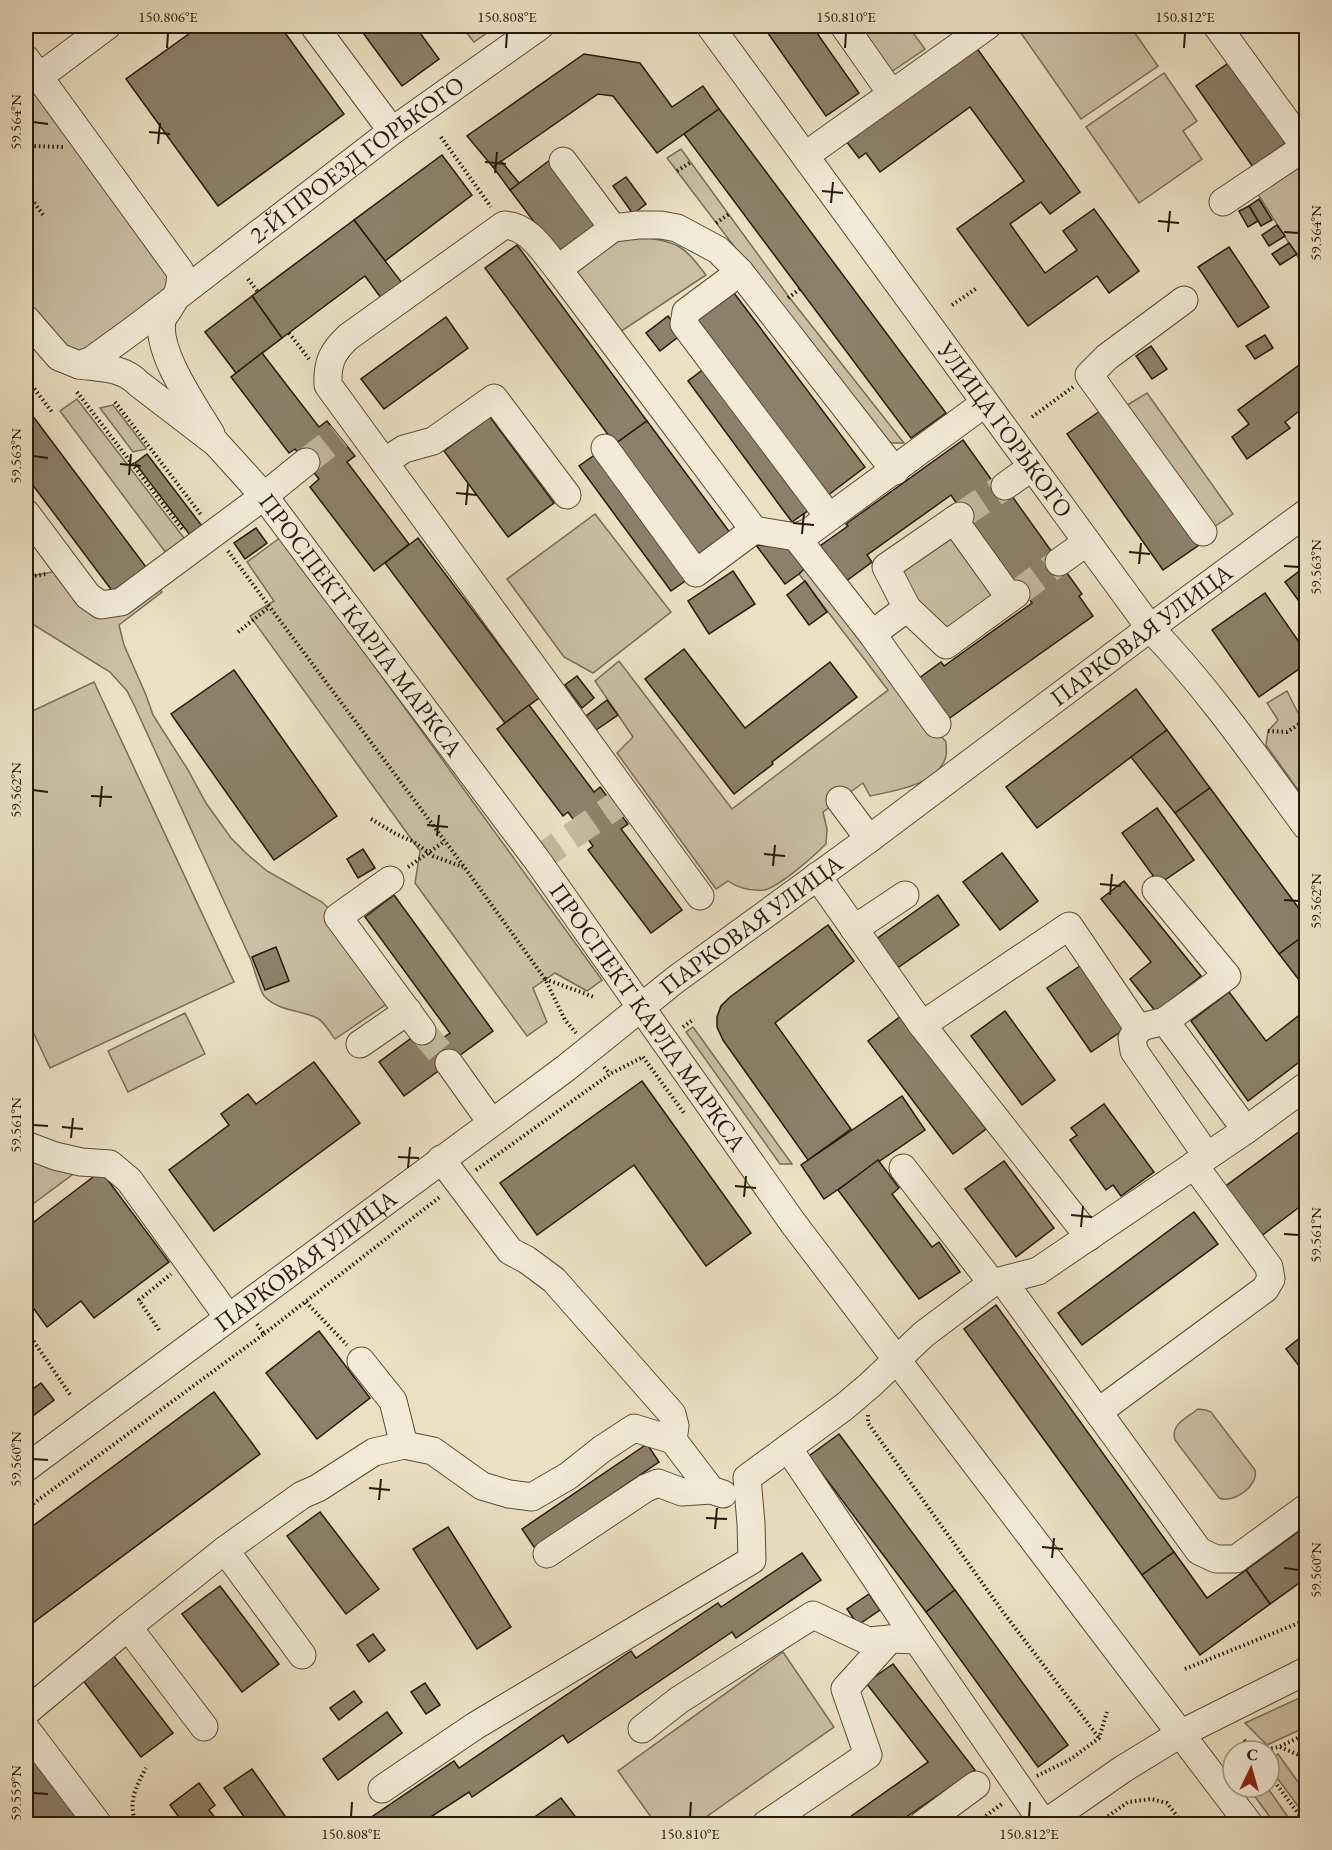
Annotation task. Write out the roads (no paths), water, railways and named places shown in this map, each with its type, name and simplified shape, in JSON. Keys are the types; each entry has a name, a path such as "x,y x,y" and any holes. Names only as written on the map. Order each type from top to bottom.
{"street":[{"path":"79,365 92,360 178,295 181,277 177,264 32,68 107,26"},
{"path":"314,26 392,131"},
{"name":"2-Й ПРОЕЗД ГОРЬКОГО","path":"178,295 392,131 540,26"},
{"name":"УЛИЦА ГОРЬКОГО","path":"710,26 1150,628 1173,652 1245,742 1306,826"},
{"path":"844,26 891,93"},
{"path":"806,155 987,26"},
{"path":"1217,26 1306,147 1222,202"},
{"path":"563,161 613,228"},
{"path":"700,896 384,462 347,429 328,385 327,370 331,358 338,346 348,337 504,225 515,225 529,234 558,269 754,531"},
{"path":"558,269 613,228 638,225 677,228 718,250 740,272 895,471"},
{"path":"740,272 686,312 684,324 829,517"},
{"name":"ПРОСПЕКТ КАРЛА МАРКСА","path":"178,295 163,319 162,341 170,362 216,443"},
{"path":"1184,300 1107,357 1082,368 1203,532"},
{"name":"ПРОСПЕКТ КАРЛА МАРКСА","path":"26,319 59,357 79,365 115,370 131,375 216,443 264,496 537,860 793,1223 1249,1824"},
{"path":"384,462 404,449 433,441 494,398 567,495"},
{"path":"605,448 696,573 754,531 796,537 809,532 985,403"},
{"path":"26,513 88,596 101,605 121,602 306,462"},
{"path":"1005,486 1032,466"},
{"name":"ПАРКОВАЯ УЛИЦА","path":"26,1468 590,1049 675,980 1306,513"},
{"path":"957,518 1013,596 945,645 907,608 886,567 957,518"},
{"path":"796,537 872,634 937,724"},
{"path":"1059,562 1087,542"},
{"path":"872,634 907,608"},
{"path":"840,800 869,838"},
{"path":"818,876 922,1025 1089,1237"},
{"path":"360,1044 415,1021 338,917 390,880"},
{"path":"1098,1412 1265,1288 1271,1279 1269,1267 1134,1051 1132,1038 1227,976 1156,890"},
{"path":"854,929 905,895"},
{"path":"922,1025 1069,926 1134,1022 1153,1024 1246,1130"},
{"path":"449,1063 491,1122"},
{"path":"547,1554 646,1488 658,1483 682,1492 728,1488 844,1407 924,1334 998,1282 1038,1271 1246,1130 1306,1086"},
{"path":"26,1144 55,1156 81,1162 110,1164 129,1180 188,1261 237,1312"},
{"path":"441,1159 450,1189 510,1251 527,1260 554,1280 672,1414 675,1426 673,1440"},
{"path":"903,1168 998,1282 1098,1412 1199,1551 1207,1556 1224,1560 1236,1559 1306,1508"},
{"path":"361,1361 393,1401 405,1445"},
{"path":"26,1712 225,1550 302,1495 318,1488 374,1452 405,1445 434,1451 483,1486 509,1494 532,1497 568,1476 602,1449 634,1428 673,1440 728,1488 751,1523 752,1560 475,1726 382,1789"},
{"path":"788,1448 1044,1824 1180,1734 1306,1671"},
{"path":"225,1550 302,1655"},
{"path":"642,1729 679,1700 813,1615 868,1641 917,1640"},
{"path":"128,1627 204,1727"},
{"path":"766,1824 868,1755 845,1689 890,1639"},
{"path":"26,1729 98,1824"},
{"path":"924,1824 976,1785"}],"tunnel":[{"path":"306,462 339,436"},
{"path":"960,516 1005,486"},
{"path":"1016,594 1059,562"},
{"path":"537,860 628,797"},
{"path":"422,1031 449,1063"}]}
